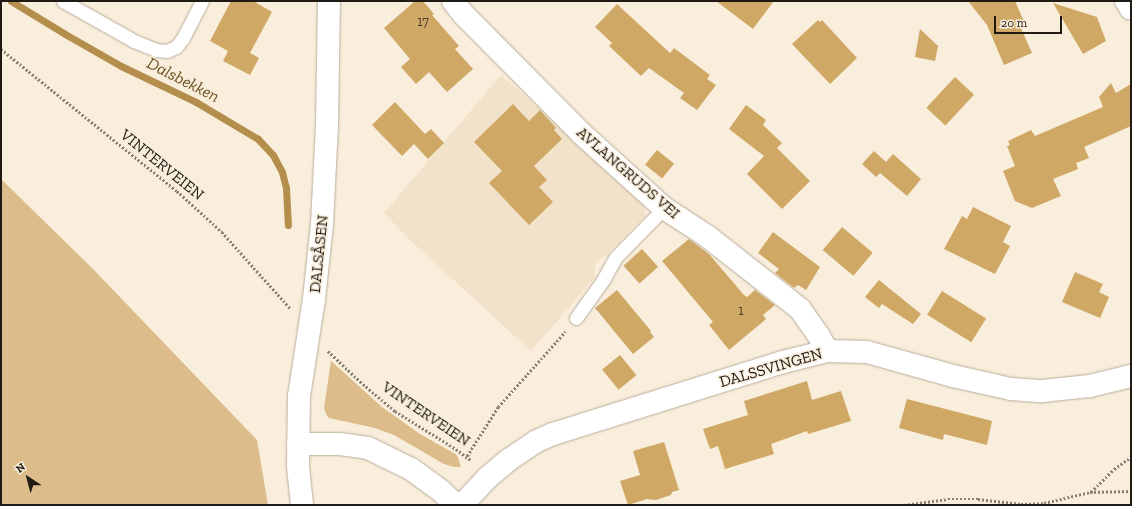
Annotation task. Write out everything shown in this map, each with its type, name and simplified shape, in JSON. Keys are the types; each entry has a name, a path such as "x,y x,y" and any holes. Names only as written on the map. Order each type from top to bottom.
{"street":[{"name":"DALSÅSEN","path":"302,505 298,444 299,396 314,299 322,224 327,125 329,1"},
{"name":"AVLANGRUDS VEI","path":"453,1 464,15 582,134 664,208 707,236 786,296 800,309 819,336 827,351"},
{"path":"1126,1 1131,9"},
{"name":"DALSSVINGEN","path":"462,505 487,478 510,459 537,441 553,434 783,362 827,351 867,352 953,376 1011,389 1042,391 1090,386 1131,376"},
{"path":"298,444 340,444 368,448 411,469 456,505"}],"lane":[{"path":"63,1 134,41 156,50 168,51 176,47 183,38 202,1"},
{"path":"576,318 603,280 616,257 664,208"}],"path":[{"name":"VINTERVEIEN","path":"1,49 177,191 222,232 296,314"},
{"path":"467,456 498,407 576,318"},
{"name":"VINTERVEIEN","path":"328,351 363,384 395,411 467,456 477,465"},
{"path":"1090,492 1114,469 1131,457"},
{"path":"904,505 948,499 978,499 1021,504 1044,503 1090,492 1131,491"}],"shaded area":[{"path":"501,75 643,200 645,216 606,255 595,263 595,278 531,351 411,241 384,213"},
{"path":"1,179 93,269 257,440 268,505 1,505"},
{"path":"331,361 382,407 420,434 457,455 461,467 454,467 444,464 394,435 375,428 329,418 324,408"}],"building":[{"path":"231,1 253,1 272,12 250,53 259,58 250,75 223,61 228,51 210,41"},
{"path":"415,1 423,1 434,14 432,15 459,46 455,49 473,69 447,92 429,72 416,84 401,67 410,59 384,28"},
{"path":"716,1 774,1 753,29"},
{"path":"968,1 1015,1 1025,24 1020,26 1032,53 1004,65 987,25"},
{"path":"1053,3 1097,17 1106,41 1083,54"},
{"path":"617,4 670,53 674,48 710,75 707,79 716,85 697,110 680,98 684,93 649,68 641,76 609,46 612,43 595,27"},
{"path":"818,20 820,22 822,20 857,58 830,84 792,44"},
{"path":"920,29 938,46 935,61 915,57"},
{"path":"955,77 974,95 945,125 926,108"},
{"path":"1111,83 1116,93 1131,84 1131,126 1084,147 1089,158 1076,163 1078,169 1053,179 1061,196 1032,208 1015,201 1003,171 1015,166 1007,146 1010,145 1008,141 1031,130 1035,136 1103,107 1099,97"},
{"path":"395,102 425,134 431,129 444,143 428,159 414,144 402,156 372,125"},
{"path":"513,104 529,121 540,110 556,128 554,130 562,139 534,166 547,180 539,187 553,202 529,225 489,183 502,171 474,142"},
{"path":"746,105 766,120 763,125 782,143 777,148 810,181 782,209 747,174 764,156 729,129"},
{"path":"657,150 674,164 662,179 645,165"},
{"path":"874,151 886,162 893,154 921,179 907,196 880,173 876,177 862,164"},
{"path":"973,207 1011,226 1003,242 1010,246 995,274 944,249 962,216 967,219"},
{"path":"842,227 873,253 853,276 823,250"},
{"path":"773,232 820,267 806,290 798,285 794,288 775,273 779,269 758,253"},
{"path":"689,239 709,254 744,295 747,297 755,290 775,305 763,315 766,319 729,350 709,325 713,322 662,261"},
{"path":"642,249 658,267 639,284 623,266"},
{"path":"1075,272 1103,284 1099,292 1109,297 1100,318 1062,302"},
{"path":"879,280 921,314 913,324 882,304 879,308 865,297"},
{"path":"617,290 651,331 650,332 654,337 633,354 595,308"},
{"path":"942,291 986,319 971,342 927,315"},
{"path":"620,355 636,375 618,390 602,369"},
{"path":"807,381 812,400 841,391 851,421 808,434 807,431 771,444 774,454 725,469 718,446 710,449 703,429 748,415 744,401"},
{"path":"907,399 992,421 987,445 944,434 943,440 899,428"},
{"path":"664,442 679,490 672,492 671,495 656,500 647,499 628,505 620,481 640,475 633,451"}],"waterway":[{"name":"Dalsbekken","path":"11,1 121,66 196,102 258,139 273,155 282,172 286,188 288,225"}]}
